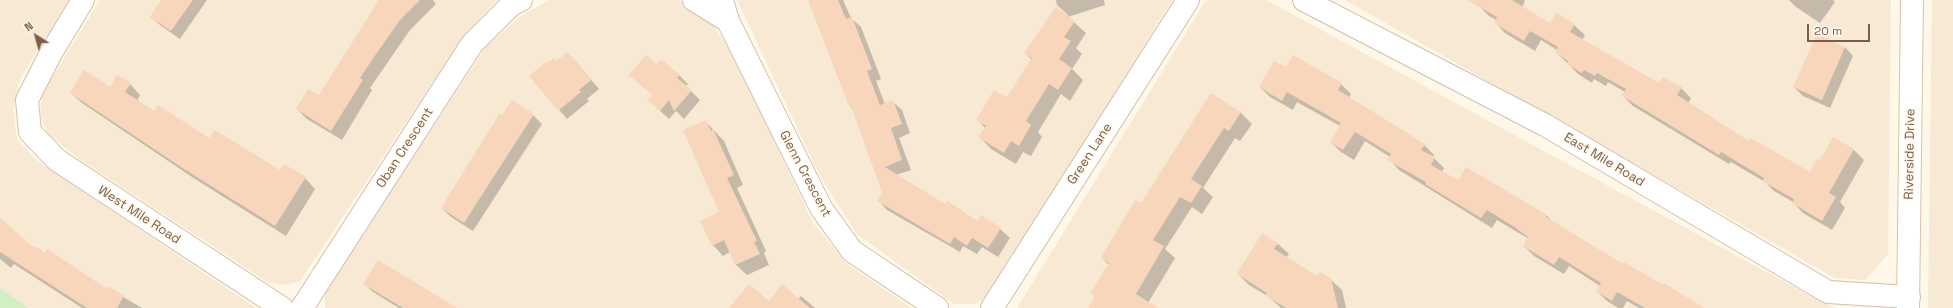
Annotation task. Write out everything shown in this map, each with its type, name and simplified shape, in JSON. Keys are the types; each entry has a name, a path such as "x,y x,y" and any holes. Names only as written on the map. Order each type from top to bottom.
{"street":[{"name":"West Mile Road","path":"83,0 51,53 27,100 30,132 57,160 282,308"},
{"name":"Oban Crescent","path":"302,308 472,44 511,5 521,0"},
{"path":"694,0 728,21"},
{"name":"Glenn Crescent","path":"722,0 728,21 821,208 852,251 937,308"},
{"name":"Green Lane","path":"992,308 1188,0"},
{"name":"East Mile Road","path":"1304,0 1545,125 1828,292 1908,302"},
{"name":"Riverside Drive","path":"1908,302 1912,0"}],"shaded area":[{"path":"0,0 69,0 20,79 13,109 17,139 35,159 256,308 0,308"},
{"path":"100,0 497,0 465,34 300,281 285,285 269,283 78,158 48,134 40,114 42,94"},
{"path":"549,0 678,0 691,6 710,22 730,48 813,223 846,263 911,308 325,308 325,291 486,47 521,16"},
{"path":"737,0 1172,0 993,293 975,304 954,304 857,234 820,176"},
{"path":"1210,0 1266,0 1833,308 1017,308 1205,2"},
{"path":"1345,0 1891,0 1888,254 1865,280 1835,278"},
{"path":"1932,0 1953,0 1953,308 1928,308"}],"green space":[{"path":"0,288 28,308 0,308"}],"building":[{"path":"161,0 193,0 171,31 150,17"},
{"path":"379,0 420,0 400,20 374,57 360,78 363,80 331,131 296,109 308,89 319,95"},
{"path":"808,0 838,0 846,19 852,17 872,69 867,71 880,105 893,100 902,124 891,128 902,160 885,167 945,204 947,201 978,221 981,215 1001,228 988,248 972,238 967,246 954,237 950,244 877,201 882,192 851,106 849,106"},
{"path":"1467,0 1512,0 1550,23 1556,13 1575,24 1570,32 1659,83 1663,77 1682,87 1677,95 1749,141 1751,138 1810,172 1817,159 1820,160 1833,137 1854,149 1829,193 1836,197 1822,221 1792,203 1794,199 1762,181 1764,178 1721,152 1719,155 1622,96 1626,89 1597,73 1595,76 1584,70 1582,73 1566,64 1568,61 1555,52 1558,47 1530,31 1524,41 1494,23 1497,17"},
{"path":"1056,7 1075,21 1064,37 1071,41 1059,59 1072,68 1058,90 1049,84 1026,121 1031,125 1019,146 1011,141 1004,153 978,137 986,126 976,120 994,90 1007,97 1032,58 1024,53"},
{"path":"1817,34 1845,47 1822,100 1793,87"},
{"path":"568,52 591,80 579,90 581,92 558,111 529,76 546,62 547,63 554,58 556,61"},
{"path":"646,55 656,64 661,59 680,75 677,78 692,90 674,111 669,100 660,111 647,100 652,95 629,75"},
{"path":"1293,55 1342,83 1338,90 1425,144 1421,150 1435,157 1431,165 1458,180 1466,167 1547,215 1546,217 1623,264 1624,262 1663,285 1664,283 1704,308 1645,308 1617,292 1612,301 1596,291 1601,283 1559,257 1554,265 1523,246 1528,237 1516,228 1487,210 1481,218 1425,184 1426,182 1387,160 1391,154 1355,132 1343,150 1330,142 1341,123 1287,92 1282,101 1259,87 1274,61 1286,67"},
{"path":"84,70 110,87 117,75 131,83 125,92 154,111 158,105 209,138 215,130 280,170 284,164 306,177 275,226 184,169 70,93"},
{"path":"1211,93 1241,112 1229,131 1224,128 1191,179 1202,186 1191,203 1180,197 1153,240 1164,246 1136,294 1158,308 1088,308 1095,296 1090,293 1109,263 1101,258 1135,200 1141,203"},
{"path":"512,100 534,114 464,223 441,208 500,113 502,115"},
{"path":"706,120 711,131 713,129 734,175 727,178 757,241 754,242 760,254 735,265 724,240 712,246 700,221 719,212 683,130"},
{"path":"0,218 33,247 35,246 45,253 47,249 107,289 108,286 124,296 117,308 87,308 0,252"},
{"path":"1262,233 1278,243 1274,249 1317,276 1320,272 1331,278 1338,308 1286,308 1265,295 1267,293 1237,274"},
{"path":"378,260 457,308 403,308 363,284"},
{"path":"749,284 769,301 782,284 810,308 729,308"}]}
